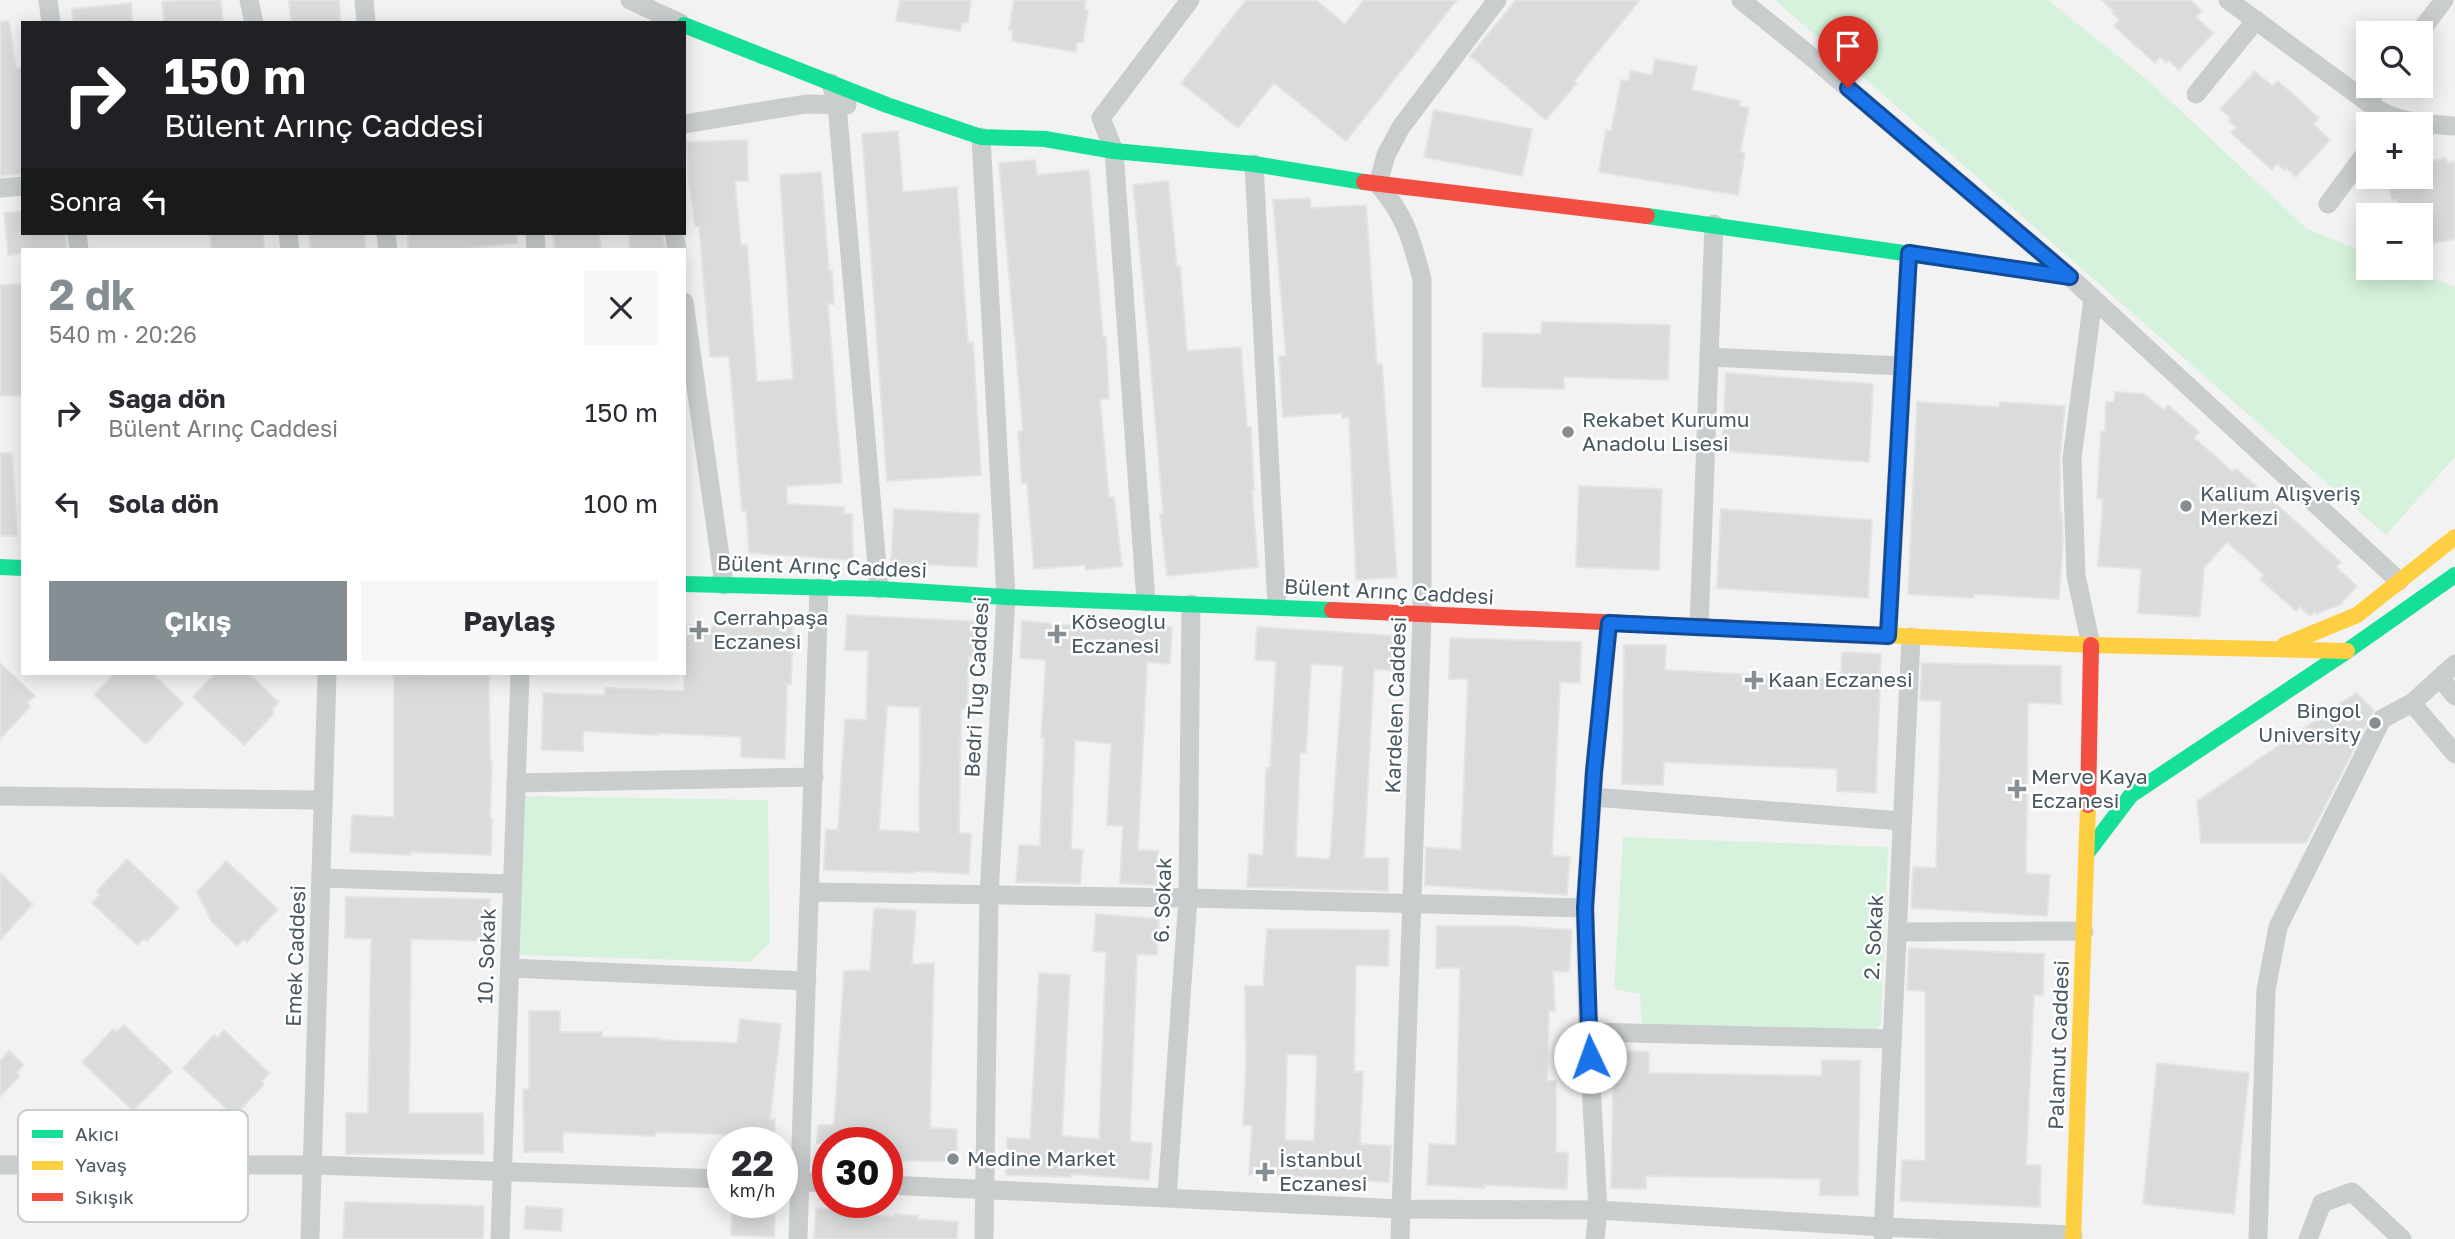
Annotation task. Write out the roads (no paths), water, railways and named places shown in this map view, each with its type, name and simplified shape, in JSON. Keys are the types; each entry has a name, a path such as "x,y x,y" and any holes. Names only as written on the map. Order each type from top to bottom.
{"street":[{"path":"48,0 51,21"},
{"path":"249,0 254,21"},
{"path":"364,0 366,21"},
{"path":"630,0 676,21"},
{"path":"1146,602 1114,151 1101,118 1190,0"},
{"path":"1378,184 1386,155 1401,127 1497,0"},
{"path":"1741,0 2070,277 2399,581"},
{"path":"2228,0 2379,112"},
{"path":"2428,21 2444,0"},
{"path":"2196,94 2256,20"},
{"path":"686,26 887,105 981,137 1045,139 1114,151 1254,164 1378,184 1714,224 2070,277"},
{"path":"831,83 837,105 879,589"},
{"path":"2368,102 2371,98"},
{"path":"686,124 807,104 887,105"},
{"path":"2433,124 2455,126"},
{"name":"Bedri Tuğ Caddesi","path":"981,137 1006,597 989,895 984,1239"},
{"path":"1254,164 1277,607"},
{"path":"2328,204 2356,166"},
{"name":"Kardelen Caddesi","path":"1378,184 1396,205 1410,231 1422,279 1422,615 1400,1239"},
{"path":"0,188 21,186"},
{"path":"1699,628 1714,224"},
{"path":"1888,636 1909,253"},
{"path":"2091,645 2076,576 2073,458 2094,299"},
{"path":"686,316 724,585"},
{"path":"1709,357 1903,366"},
{"path":"2275,649 2357,615 2455,537"},
{"path":"0,567 21,568"},
{"path":"2087,853 2131,795 2347,651 2455,575"},
{"name":"Bülent Arınç Caddesi","path":"686,584 879,589 1006,597 2091,645 2347,651"},
{"path":"795,1127 807,981 819,588"},
{"name":"6. Sokak","path":"1167,1196 1188,898 1191,604"},
{"path":"1595,1239 1598,1210 1588,1032 1585,908 1594,772 1609,623"},
{"name":"2. Sokak","path":"1883,1233 1911,637"},
{"name":"Palamut Caddesi","path":"2073,1237 2087,853 2091,645"},
{"path":"2258,1239 2266,990 2278,928 2382,719 2412,703 2455,664"},
{"name":"Emek Caddesi","path":"310,1239 327,675"},
{"name":"10. Sokak","path":"500,1239 520,675"},
{"path":"2441,679 2455,696"},
{"path":"2412,703 2455,754"},
{"path":"516,783 814,777"},
{"path":"0,796 323,800"},
{"path":"1593,797 1902,821"},
{"path":"321,878 512,884"},
{"path":"810,892 1585,908"},
{"path":"1897,932 2084,931"},
{"path":"510,968 807,981"},
{"path":"1588,1032 1892,1039"},
{"path":"0,1165 18,1165"},
{"path":"248,1165 707,1178"},
{"path":"903,1186 1401,1209 1598,1210 1883,1233 2073,1237"},
{"path":"2308,1239 2322,1203 2352,1192 2403,1239"},
{"path":"795,1218 798,1239"}],"place":[{"name":"Rekabet Kurumu Anadolu Lisesi","path":"1568,432"},
{"name":"Kalium Alışveriş Merkezi","path":"2186,506"},
{"name":"Cerrahpaşa Eczanesi","path":"699,630"},
{"name":"Köseoğlu Eczanesi","path":"1057,634"},
{"name":"Kaan Eczanesi","path":"1754,680"},
{"name":"Bingol University","path":"2375,723"},
{"name":"Merve Kaya Eczanesi","path":"2017,789"},
{"name":"Medine Market","path":"953,1159"},
{"name":"İstanbul Eczanesi","path":"1265,1172"}]}
